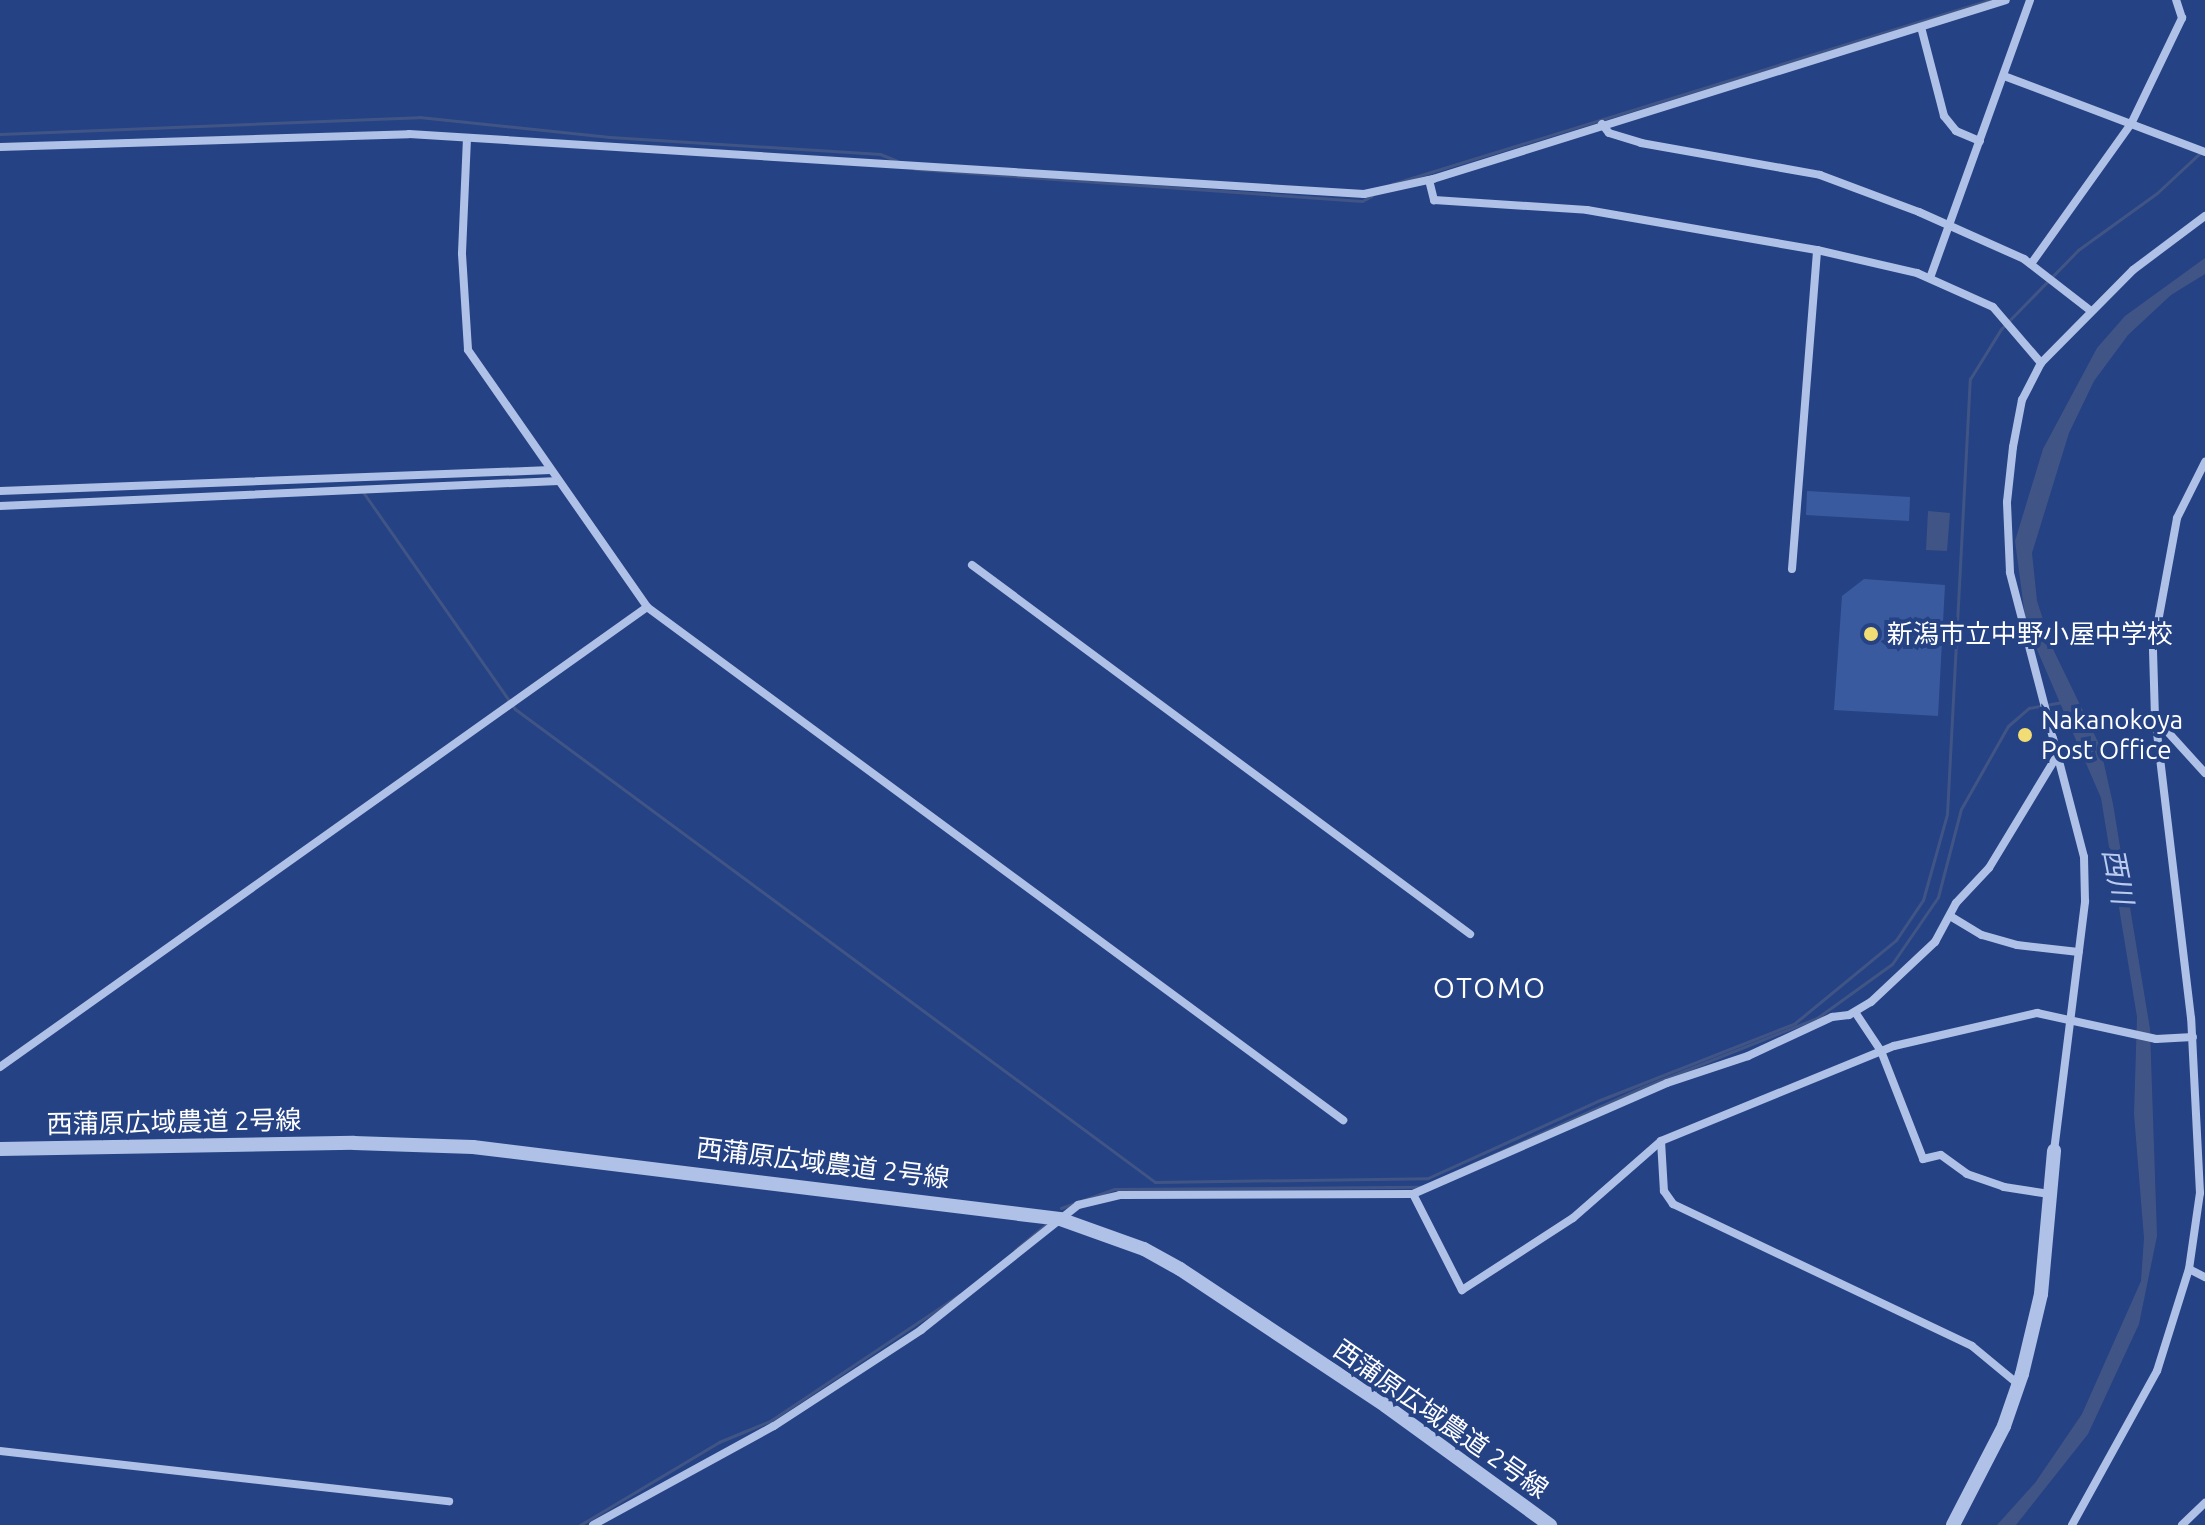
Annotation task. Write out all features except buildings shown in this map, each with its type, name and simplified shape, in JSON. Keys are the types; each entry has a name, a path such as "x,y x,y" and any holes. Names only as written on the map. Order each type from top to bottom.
{"street":[{"path":"0,147 291,134 467,138 1364,194 1429,180 2006,0"},
{"path":"1930,278 2030,0"},
{"path":"2031,264 2131,124 2182,18 2176,0"},
{"path":"1921,27 1944,116 1956,131 1980,141"},
{"path":"2004,76 2205,152"},
{"path":"1602,124 1609,133 1641,143 1820,175 1950,224 2031,264 2091,311"},
{"path":"467,138 462,254 468,350 647,607 1343,1120"},
{"path":"1429,180 1434,200 1587,210 1817,250 1930,278 1993,307 2041,363"},
{"path":"1953,1525 2004,1426 2041,1294 2049,1194 2079,952 2084,857 2019,618 2007,546 2013,447 2022,400 2041,363 2091,311 2156,250 2205,216"},
{"path":"1792,569 1817,250"},
{"path":"2072,1525 2157,1371 2189,1269 2200,1193 2193,1037 2155,718 2153,649 2165,567 2183,501 2205,462"},
{"path":"0,491 551,470"},
{"path":"0,506 558,481"},
{"path":"972,565 1470,934"},
{"path":"0,1067 647,607"},
{"path":"2155,718 2205,773"},
{"path":"593,1525 774,1426 909,1338 1078,1205 1120,1195 1413,1194 1667,1083 1855,1012 1935,942 1950,916 1989,868 2055,759"},
{"path":"1950,916 1982,935 2017,945 2079,952"},
{"path":"1855,1012 1881,1051 1923,1159 1941,1155 1967,1174 2004,1187 2049,1194"},
{"path":"1413,1194 1462,1290 1573,1218 1661,1141 1881,1051 2022,1014 2071,1019 2156,1039 2193,1037"},
{"path":"1661,1141 1664,1191 1673,1204 1972,1346 2018,1384"},
{"name":"西蒲原広域農道 2号線","path":"0,1149 372,1143 473,1147 1060,1219 1144,1249 1180,1269 1386,1406 1550,1525"},
{"path":"2189,1269 2205,1277"},
{"path":"0,1451 449,1501"},
{"path":"2182,1525 2205,1503"}],"shaded area":[{"path":"1807,491 1910,497 1909,521 1806,515"},
{"path":"1864,579 1945,585 1938,716 1834,710 1842,596"}],"water":[{"name":"西川","path":"2205,258 2205,274 2171,295 2128,335 2094,381 2069,433 2032,553 2037,601 2052,647 2100,746 2113,804 2150,1029 2157,1236 2139,1324 2088,1434 2016,1525 1997,1525 2035,1483 2082,1414 2141,1281 2144,1238 2134,1114 2137,1017 2101,798 2026,624 2015,541 2043,449 2097,348 2125,316"},
{"path":"1928,511 1950,513 1947,551 1926,550"}],"waterway":[{"path":"1392,184 1989,0"},
{"path":"0,134 419,117 610,137 880,154 897,161"},
{"path":"363,492 515,709 1155,1182 1428,1178 1600,1100 1795,1023 1896,940 1923,900 1947,814 1970,379 2001,329 2078,250 2157,193 2201,152"},
{"path":"915,169 1362,201 1372,196"},
{"path":"1468,1166 1641,1088 1817,1018 1892,964 1938,897 1961,809 2008,726 2029,708 2062,702"},
{"path":"1061,1208 1114,1189 1421,1187"},
{"path":"1015,1250 1046,1224"},
{"path":"580,1525 719,1442 770,1421 959,1295"}],"place":[{"name":"新潟市立中野小屋中学校","path":"1871,634"},
{"name":"Nakanokoya Post Office","path":"2025,735"}],"district":[{"name":"OTOMO","path":"1490,988"}]}
